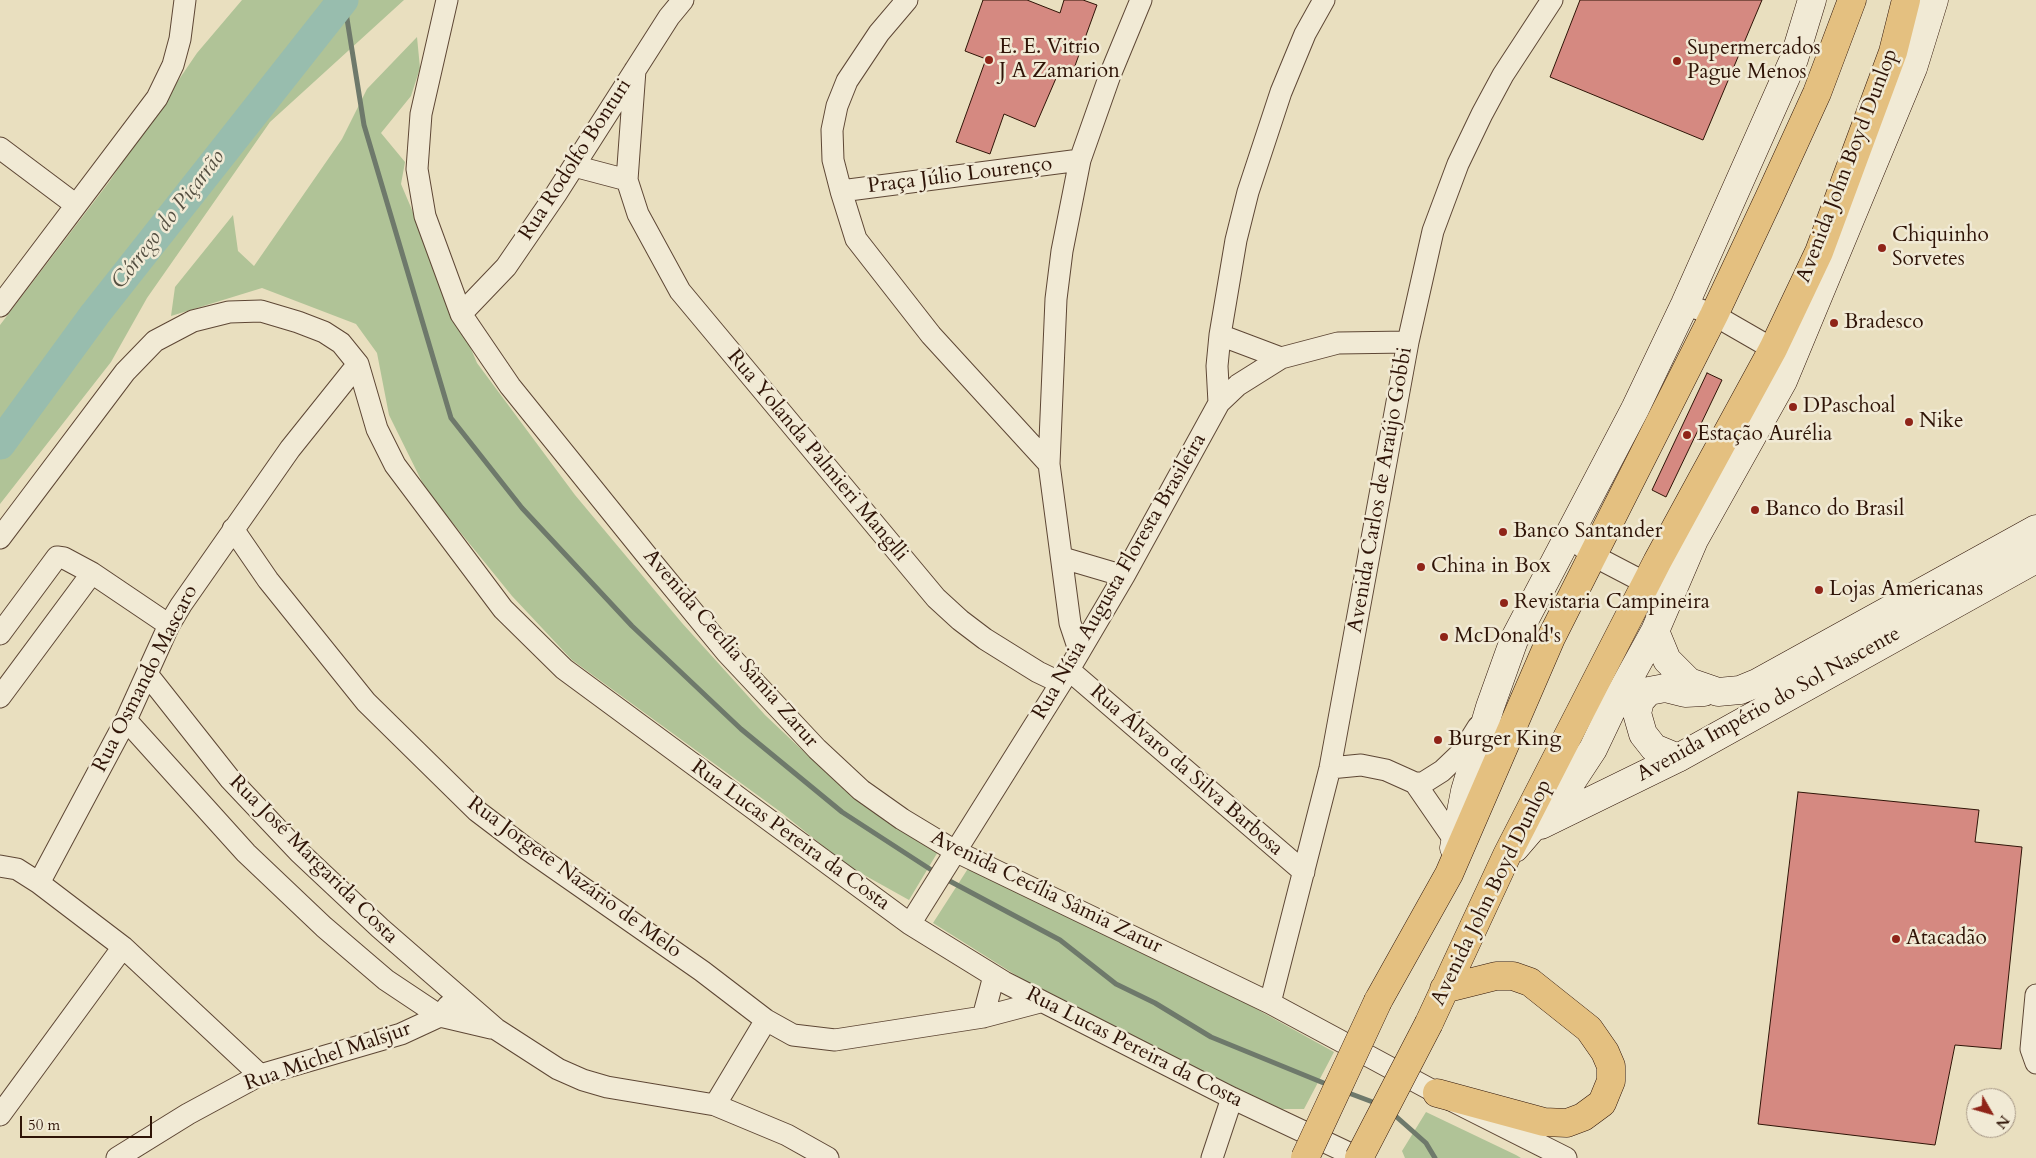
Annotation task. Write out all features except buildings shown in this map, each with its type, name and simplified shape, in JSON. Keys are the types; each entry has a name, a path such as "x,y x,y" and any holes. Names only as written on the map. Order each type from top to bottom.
{"main road":[{"path":"1449,874 1465,790 1490,707 1514,640 1635,409 1685,304 1794,59 1812,0"},
{"path":"1305,1158 1378,1001 1449,874 1550,638 1714,315 1817,93 1852,0"},
{"name":"Avenida John Boyd Dunlop","path":"1359,1158 1429,1023 1507,856 1646,583 1783,353 1893,52 1906,0"},
{"path":"1533,829 1570,784 1593,749 1612,709 1655,631 1694,540 1782,381 1783,353 1913,68 1934,0"},
{"name":"Avenida Império do Sol Nascente","path":"1678,758 1654,748 1643,734 1636,713 1640,701 1649,691 1665,688 1686,693 1709,690 1740,690 1757,683 2036,529"},
{"name":"Avenida Império do Sol Nascente","path":"1507,856 1533,829 1678,758 2036,559"},
{"path":"1655,631 1667,660 1689,682 1709,690"},
{"path":"1437,1093 1544,1122 1567,1123 1582,1117 1602,1103 1611,1080 1611,1066 1606,1052 1589,1029 1530,982 1513,976 1496,976 1444,989"}],"street":[{"path":"0,306 156,98 173,65 180,39 185,0"},
{"name":"Avenida Cecília Sâmia Zarur","path":"447,0 421,114 417,169 425,216 461,314 510,386 727,653 817,749 861,790 952,857 1270,1003 1437,1093 1566,1158"},
{"name":"Rua Rodolfo Bonturi","path":"461,314 506,267 682,0"},
{"path":"908,0 879,33 847,82 837,106 832,130 833,160 841,191 856,239 931,335 1049,464"},
{"path":"1079,650 1070,623 1063,558 1049,464 1056,299 1062,251 1080,160 1110,75 1141,0"},
{"path":"1219,403 1217,366 1220,335 1236,240 1260,150 1302,43 1324,0"},
{"name":"Avenida Carlos de Araújo Gobbi","path":"1270,1003 1330,768 1408,342 1433,231 1458,164 1503,75 1552,0"},
{"name":"Rua Yolanda Palmieri Manglli","path":"635,70 627,180 638,214 680,291 936,598 985,639 1038,672 1065,676"},
{"path":"0,148 76,205"},
{"name":"Praça Júlio Lourenço","path":"841,191 1080,160"},
{"path":"574,166 627,180"},
{"path":"1685,304 1714,315 1783,353"},
{"path":"0,538 125,372 156,341 193,321 229,312 261,312 298,322 324,332 341,342 358,364"},
{"path":"1220,335 1281,358"},
{"name":"Rua Nísia Augusta Floresta Brasileira","path":"910,924 1065,676 1124,576 1219,403 1238,385 1281,358 1338,343 1408,342"},
{"name":"Rua Osmando Mascaro","path":"39,883 126,720 169,625 233,528 290,449 358,364"},
{"name":"Rua Lucas Pereira da Costa","path":"358,364 376,429 395,465 503,609 564,669 910,924 994,976 1040,1002 1232,1098 1359,1158"},
{"name":"Rua Jorgete Nazário de Melo","path":"233,528 268,580 366,702 477,811 527,849 702,971 766,1020 793,1035 835,1040 983,1017 1040,1002"},
{"path":"1568,535 1592,554 1670,596"},
{"path":"0,634 57,557 64,558 92,573 169,625"},
{"path":"1063,558 1124,576"},
{"path":"0,697 92,573"},
{"name":"Rua José Margarida Costa","path":"147,674 230,779 293,845 380,928 496,1029 558,1069 583,1080 607,1087 715,1105 787,1135 828,1158"},
{"name":"Rua Álvaro da Silva Barbosa","path":"1065,676 1304,872"},
{"path":"1330,768 1361,765 1386,770 1414,783 1423,784 1449,764 1463,750 1490,707"},
{"name":"Rua José Margarida Costa","path":"126,720 246,853 282,889 386,980 440,1016 496,1029"},
{"path":"1414,783 1455,841"},
{"path":"0,866 17,869 39,883 123,947 260,1075"},
{"path":"0,1116 123,947"},
{"path":"983,1017 994,976"},
{"path":"2036,995 2031,1049 2036,1063"},
{"name":"Rua Michel Malsjur","path":"117,1158 188,1114 260,1075 400,1034 440,1016 457,996"},
{"path":"715,1105 766,1020"},
{"path":"1212,1158 1232,1098"}],"green space":[{"path":"242,0 404,0 270,122 147,298 111,362 0,504 0,325 109,182 197,53"},
{"path":"417,37 420,68 411,96 381,133 405,162 401,184 477,363 575,495 682,623 765,715 852,797 939,850 909,900 848,866 782,813 572,660 512,596 426,490 389,415 377,353 356,324 262,288 171,316 175,287 233,215 238,251 254,266 342,139 367,89"},
{"path":"969,867 1251,1006 1334,1052 1304,1109 1282,1109 1228,1085 1033,986 933,923"},
{"path":"1426,1112 1521,1158 1405,1158 1402,1151"}],"waterway":[{"name":"Córrego do Piçarrão","path":"0,444 95,314 343,0"},
{"path":"344,0 364,125 451,418 522,508 632,626 741,729 842,812 936,873"},
{"path":"944,878 1060,940 1116,984 1155,1003 1211,1037 1331,1086"},
{"path":"1346,1092 1378,1104"},
{"path":"1391,1112 1426,1143 1435,1158"}],"place":[{"name":"E. E. Vitrio J A Zamarion","path":"989,60"},
{"name":"Supermercados Pague Menos","path":"1677,61"},
{"name":"Chiquinho Sorvetes","path":"1882,248"},
{"name":"Bradesco","path":"1834,323"},
{"name":"DPaschoal","path":"1793,407"},
{"name":"Nike","path":"1909,422"},
{"name":"Estação Aurélia","path":"1687,435"},
{"name":"Banco do Brasil","path":"1755,510"},
{"name":"Banco Santander","path":"1503,532"},
{"name":"China in Box","path":"1421,567"},
{"name":"Lojas Americanas","path":"1819,590"},
{"name":"Revistaria Campineira","path":"1504,603"},
{"name":"McDonald's","path":"1444,637"},
{"name":"Burger King","path":"1438,740"},
{"name":"Atacadão","path":"1896,939"}]}
